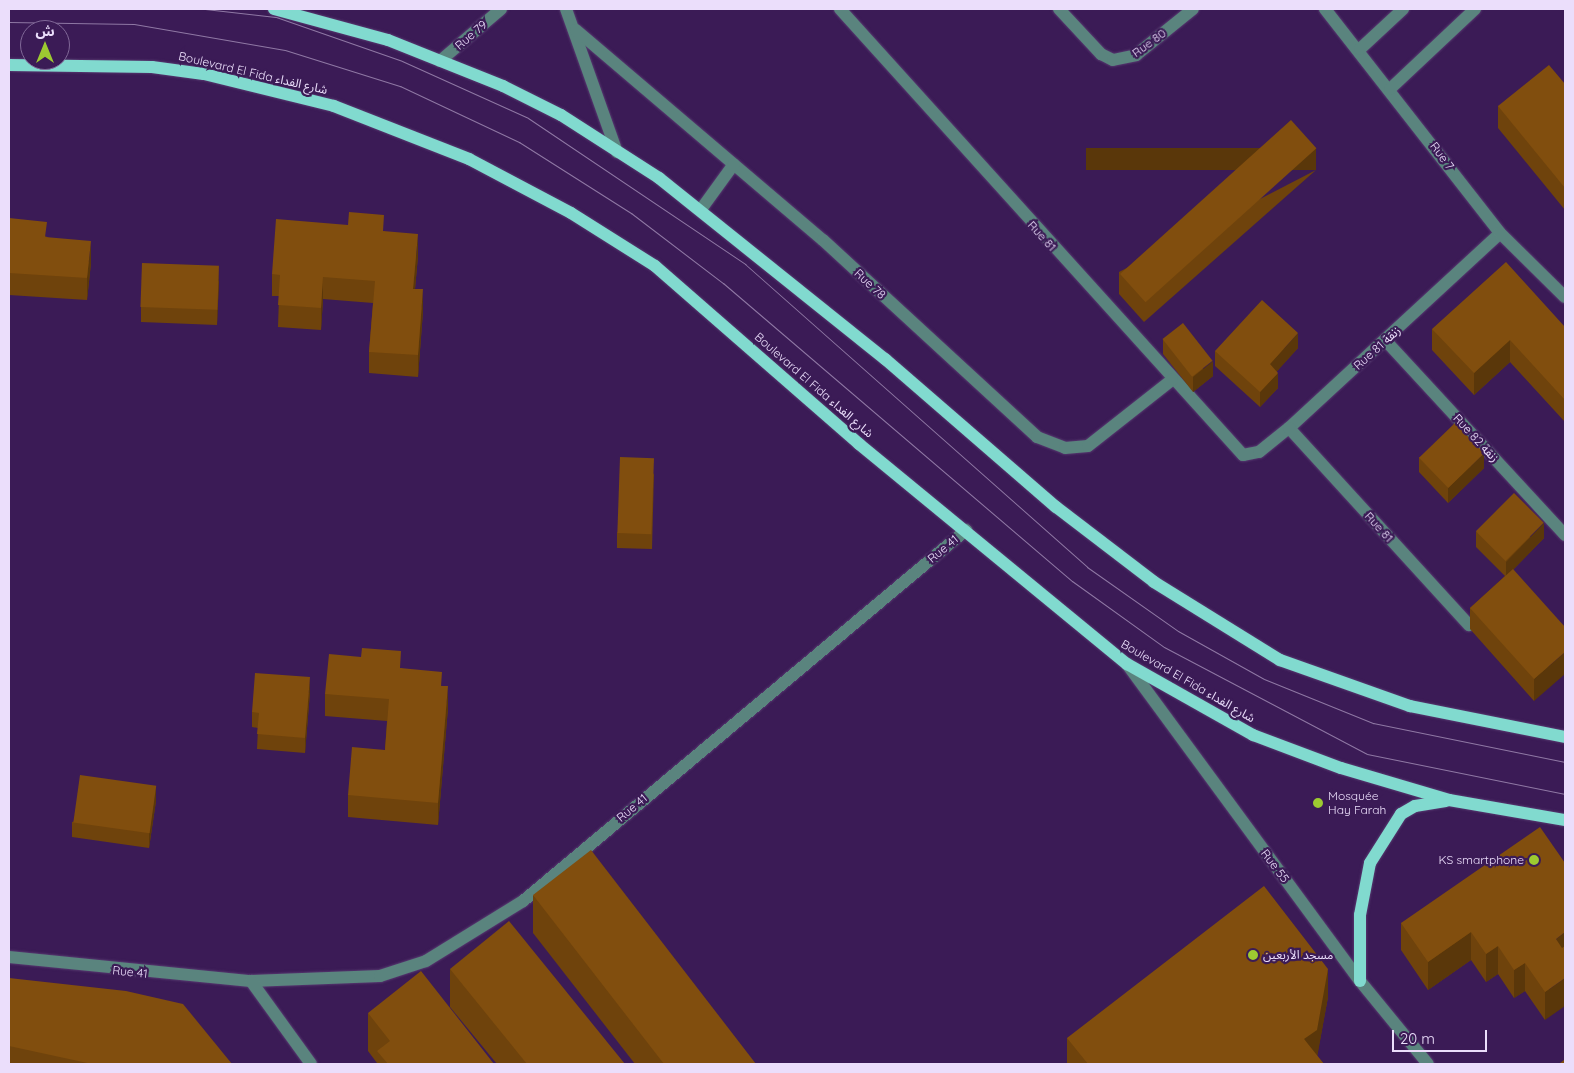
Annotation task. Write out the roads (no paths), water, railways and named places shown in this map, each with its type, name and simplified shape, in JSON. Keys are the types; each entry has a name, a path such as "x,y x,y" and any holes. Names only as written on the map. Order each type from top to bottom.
{"main road":[{"path":"274,9 369,34 440,61 561,115 702,208 1056,508 1154,582 1280,660 1410,706 1565,737"},
{"name":"Boulevard El Fida شارع الفداء","path":"9,65 152,66 204,74 334,106 469,159 571,213 655,266 805,398 1127,664 1253,735 1449,800 1565,820"},
{"path":"1360,981 1360,915 1370,863 1401,814 1415,806 1449,800"}],"street":[{"name":"Rue 79","path":"440,61 502,9"},
{"name":"Rue 78","path":"566,9 576,30 618,152"},
{"name":"Rue 81","path":"840,9 1172,380 1239,452 1249,457"},
{"name":"Rue 80","path":"1059,9 1101,54 1113,60 1136,55 1193,9"},
{"name":"Rue 7","path":"1325,9 1360,49 1500,233 1565,297"},
{"path":"1360,49 1403,9"},
{"path":"1390,88 1475,9"},
{"name":"Rue 78","path":"576,30 734,164 1037,437 1051,445 1088,446 1172,380"},
{"path":"702,208 734,164"},
{"name":"Rue 81 زنقة","path":"1249,457 1289,428 1386,341 1500,233"},
{"name":"Rue 82 زنقة","path":"1386,341 1565,535"},
{"name":"Rue 81","path":"1289,428 1469,625"},
{"name":"Rue 41","path":"9,957 251,981 380,976 426,961 506,921 966,530"},
{"name":"Rue 55","path":"1127,664 1360,981 1428,1064"},
{"path":"251,981 311,1064"}],"tram line":[{"path":"205,9 276,17 402,61 528,118 745,264 1087,567 1178,631 1264,679 1373,723 1565,762"},
{"path":"9,22 134,24 285,50 400,86 519,142 631,213 723,283 1072,581 1164,647 1367,754 1565,794"}],"place":[{"name":"Mosquée Hay Farah","path":"1318,803"},
{"name":"KS smartphone","path":"1534,860"},
{"name":"مسجد الأربعين","path":"1253,955"}]}
